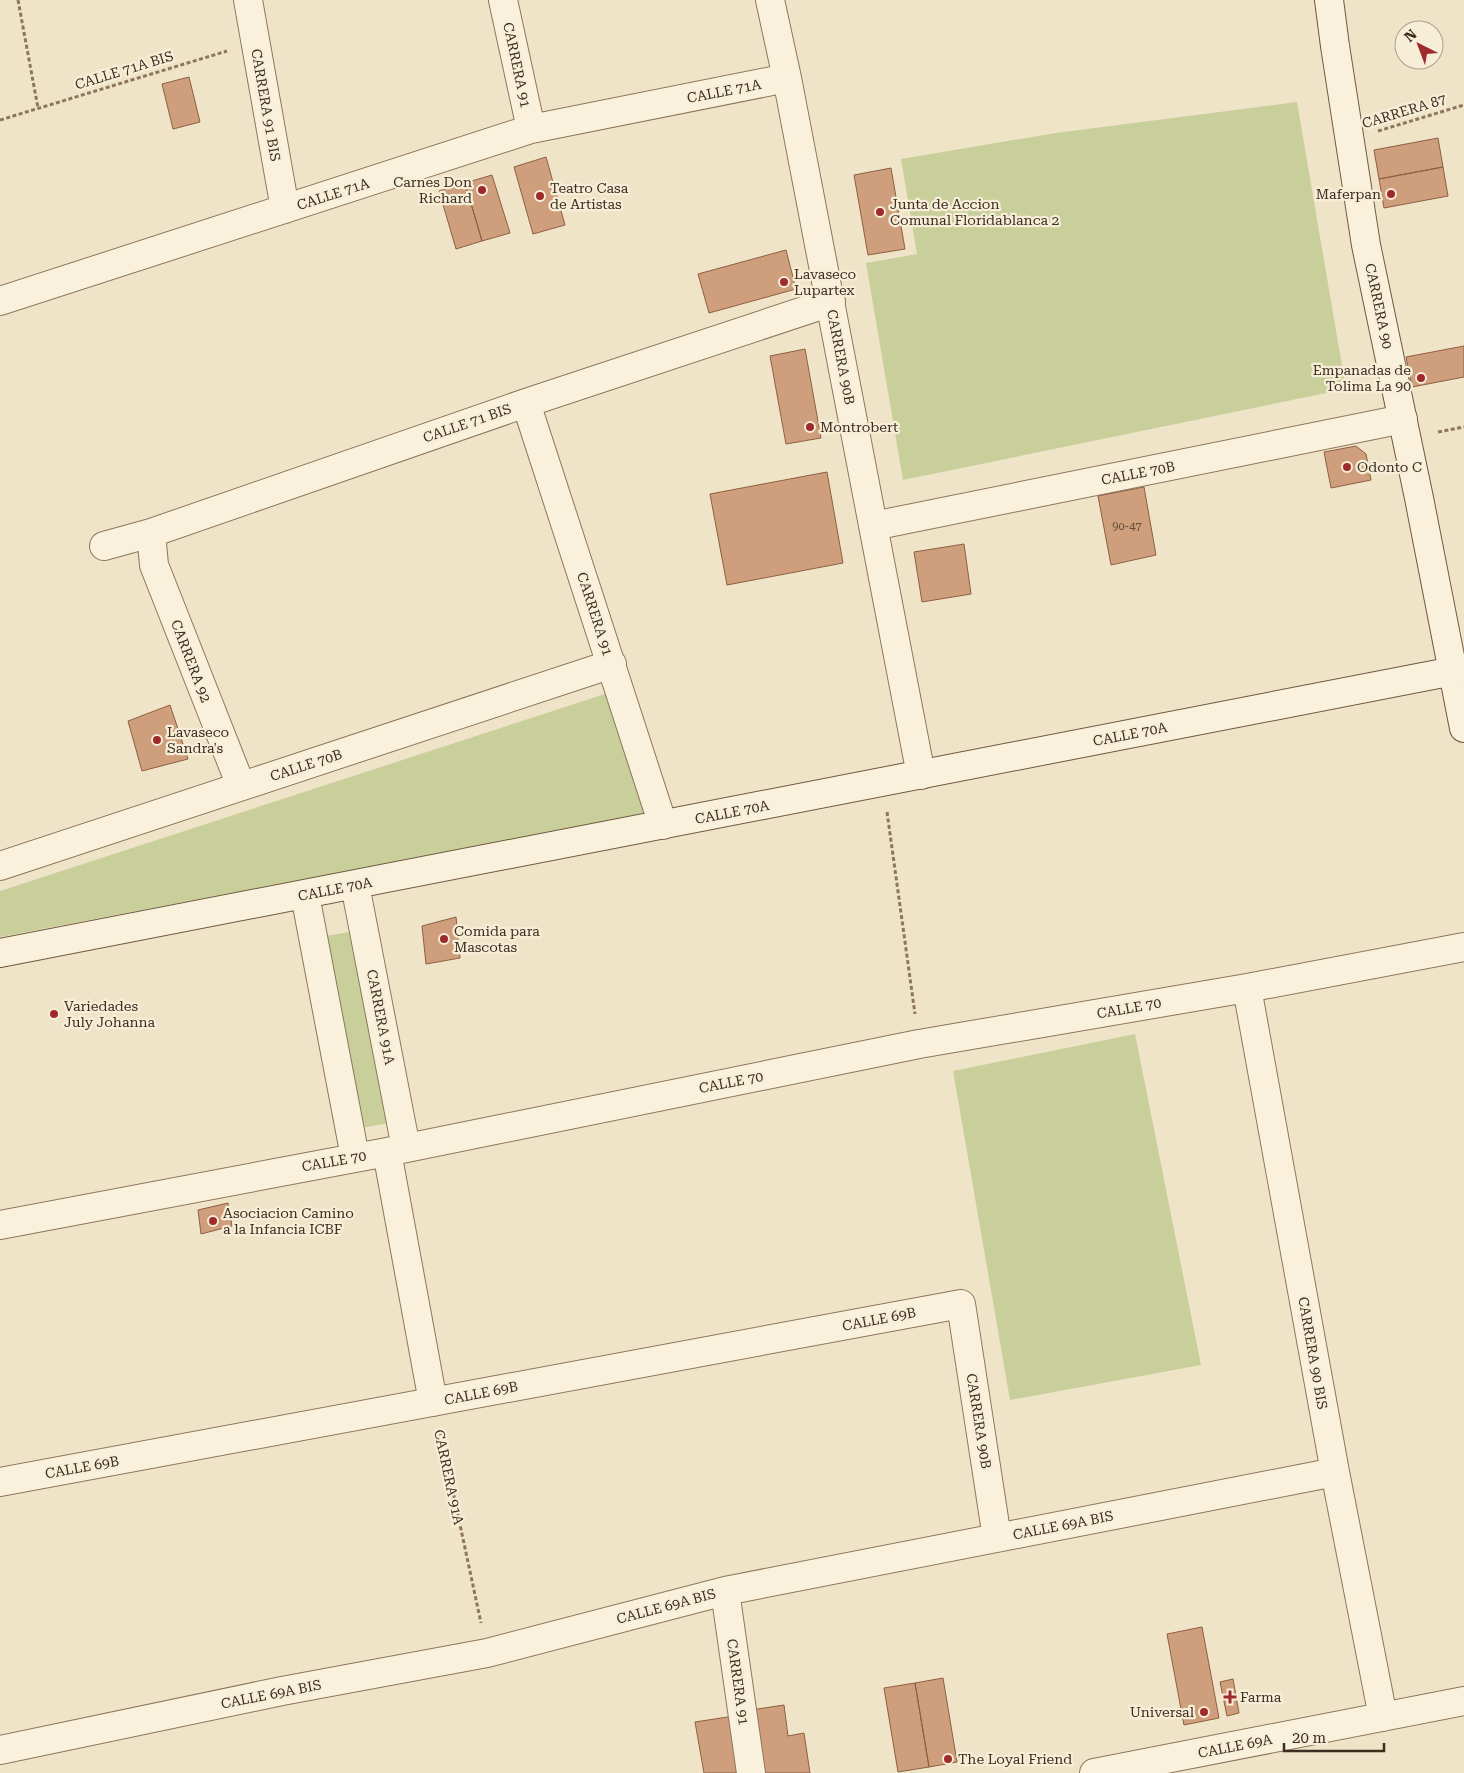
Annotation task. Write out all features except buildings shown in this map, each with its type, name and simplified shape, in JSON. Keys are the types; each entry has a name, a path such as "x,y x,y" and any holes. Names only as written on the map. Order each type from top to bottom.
{"street":[{"name":"CARRERA 91 BIS","path":"248,0 284,209"},
{"name":"CARRERA 91","path":"503,0 530,129"},
{"name":"CARRERA 90B","path":"770,0 788,78 921,775"},
{"name":"CARRERA 90","path":"1330,0 1335,46 1366,245 1402,419 1458,670 1464,728"},
{"name":"CALLE 71A","path":"0,302 530,129 788,78"},
{"name":"CALLE 71 BIS","path":"104,546 150,533 526,403 831,302"},
{"name":"CARRERA 91","path":"526,403 663,825"},
{"name":"CALLE 70B","path":"874,526 1402,419"},
{"name":"CARRERA 92","path":"150,533 154,565 241,786"},
{"name":"CALLE 70B","path":"0,866 612,664"},
{"name":"CALLE 70A","path":"0,954 1458,670"},
{"name":"CARRERA 91A","path":"355,885 434,1402"},
{"path":"305,895 355,1157"},
{"name":"CALLE 70","path":"0,1225 397,1150 919,1044 1248,988 1464,947"},
{"name":"CARRERA 90 BIS","path":"1248,988 1335,1472 1383,1717"},
{"name":"CARRERA 90B","path":"961,1304 997,1538"},
{"name":"CALLE 69B","path":"0,1482 961,1304"},
{"name":"CALLE 69A BIS","path":"0,1750 282,1691 487,1653 724,1591 1335,1472"},
{"name":"CARRERA 91","path":"724,1591 752,1773"},
{"name":"CALLE 69A","path":"1094,1773 1207,1762 1383,1717 1464,1701"}],"path":[{"path":"18,0 38,108"},
{"name":"CALLE 71A BIS","path":"0,120 256,43"},
{"name":"CARRERA 87","path":"1350,139 1464,105"},
{"path":"883,782 919,1044"},
{"name":"CARRERA 91A","path":"434,1402 487,1653"}],"green space":[{"path":"1297,102 1346,389 903,480 866,263 917,254 901,159 1056,133"},
{"path":"605,694 646,814 0,937 0,891"},
{"path":"354,931 389,1123 356,1129 321,937"},
{"path":"1135,1034 1201,1365 1010,1400 953,1071"}],"place":[{"name":"Carnes Don Richard","path":"482,190"},
{"name":"Maferpan","path":"1391,194"},
{"name":"Teatro Casa de Artistas","path":"540,196"},
{"name":"Junta de Accion Comunal Floridablanca 2","path":"880,212"},
{"name":"Lavaseco Lupartex","path":"784,282"},
{"name":"Empanadas de Tolima La 90","path":"1421,378"},
{"name":"Montrobert","path":"810,427"},
{"name":"Odonto C","path":"1347,467"},
{"name":"Lavaseco Sandra's","path":"157,740"},
{"name":"Comida para Mascotas","path":"444,939"},
{"name":"Variedades July Johanna","path":"54,1014"},
{"name":"Asociacion Camino a la Infancia ICBF","path":"213,1221"},
{"name":"Farma","path":"1230,1697"},
{"name":"Universal","path":"1204,1712"},
{"name":"The Loyal Friend","path":"948,1759"}]}
